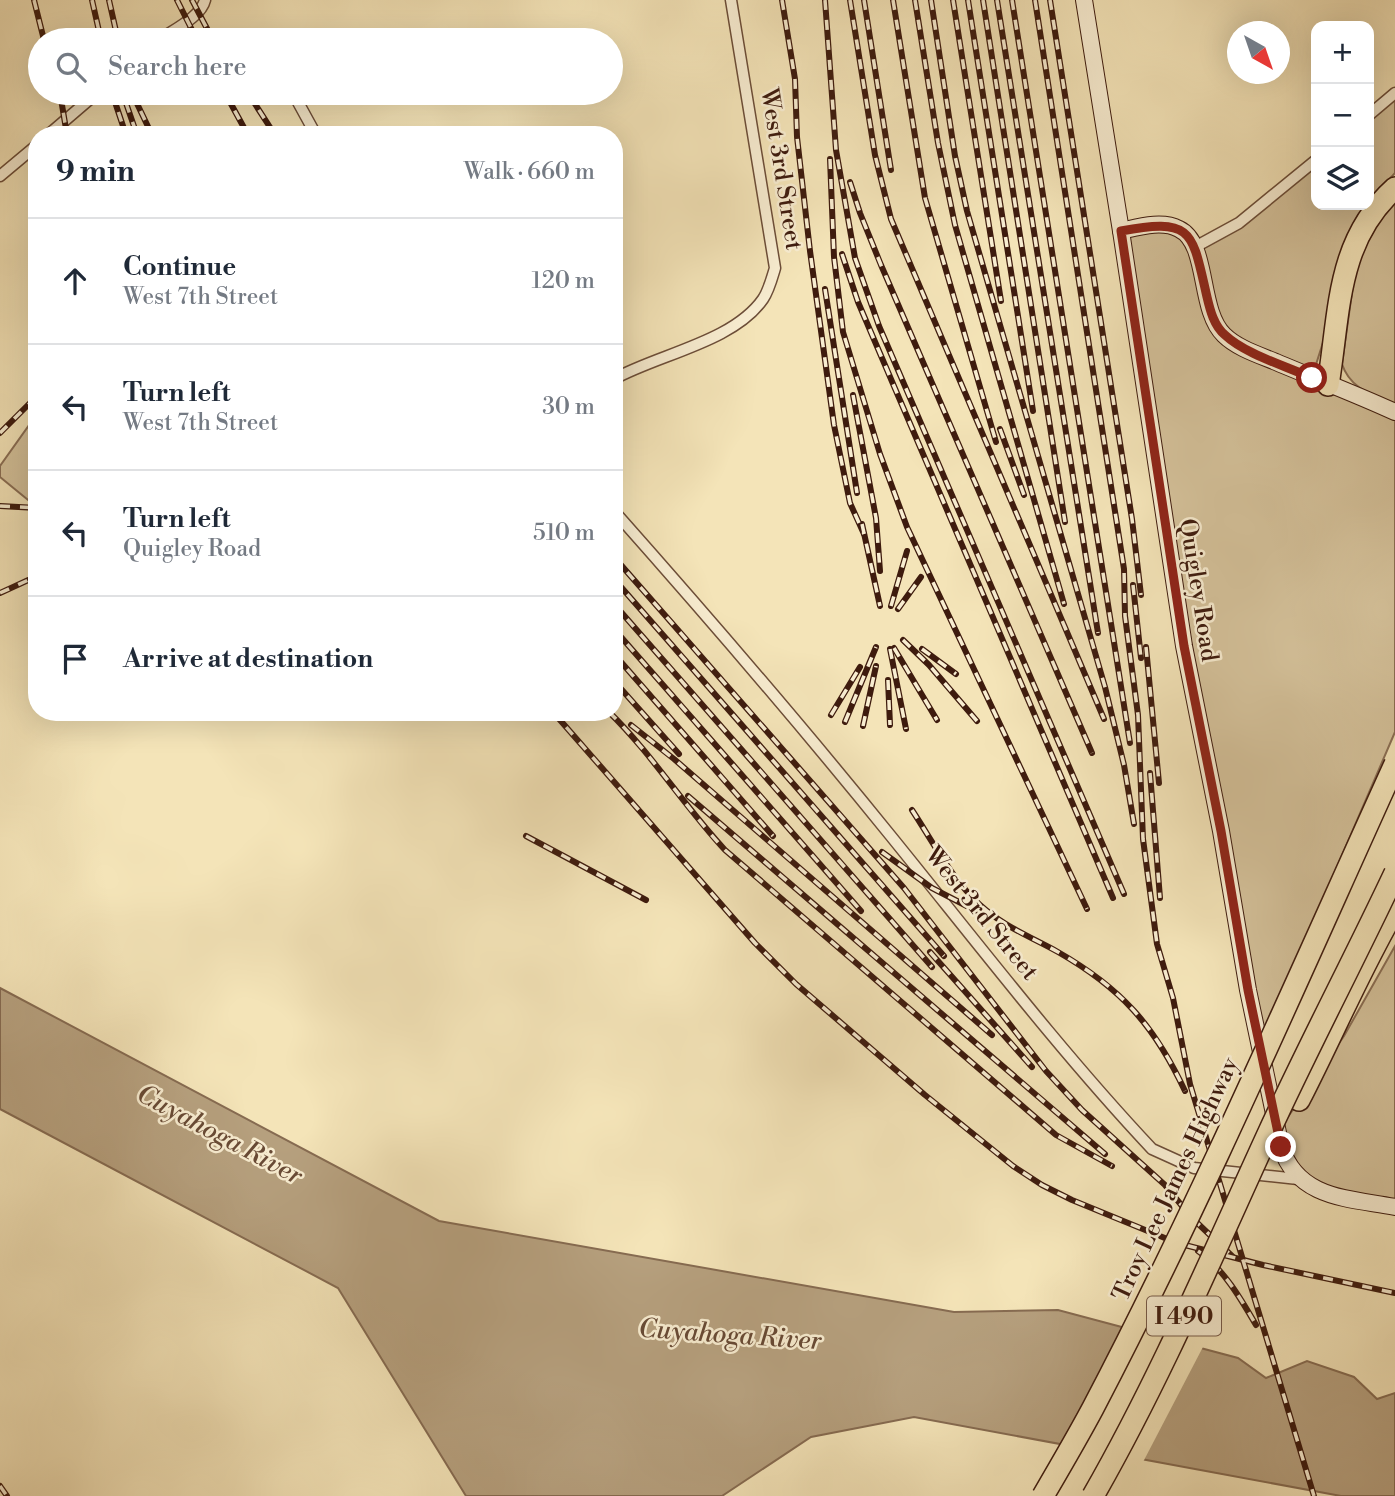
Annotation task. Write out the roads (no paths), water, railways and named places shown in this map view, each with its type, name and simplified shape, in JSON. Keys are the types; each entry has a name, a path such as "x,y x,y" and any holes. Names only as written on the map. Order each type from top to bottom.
{"highway":[{"path":"1328,385 1343,278 1351,252 1370,214 1395,188"},
{"name":"Troy Lee James Highway","path":"1043,1496 1092,1410 1146,1303 1271,1039 1395,764"},
{"name":"I 490","path":"1093,1496 1120,1449 1177,1332 1269,1132 1395,873"},
{"path":"1269,1132 1299,1100 1370,953 1395,909"}],"street":[{"path":"175,28 198,11 205,0"},
{"name":"West 3rd Street","path":"623,375 715,337 742,319 763,298 775,268 732,0"},
{"name":"Quigley Road","path":"1084,0 1184,646 1278,1135 1286,1164 1298,1179"},
{"path":"1374,111 1395,93"},
{"path":"58,126 83,105"},
{"path":"300,105 311,126"},
{"path":"0,176 28,153"},
{"path":"1195,247 1239,223 1311,164"},
{"path":"1121,231 1150,225 1167,225 1180,229 1190,237 1195,247 1209,308 1224,335 1258,354 1395,412"},
{"name":"West 3rd Street","path":"623,521 738,652 891,836 973,941 1152,1149 1194,1168 1298,1179 1329,1194 1395,1208"}],"water":[{"name":"Cuyahoga River","path":"0,988 439,1221 954,1312 1058,1310 1238,1358 1266,1378 1307,1361 1354,1377 1377,1399 1395,1393 1395,1496 1341,1496 914,1417 811,1437 722,1496 466,1496 338,1288 0,1109"}],"railway":[{"path":"34,0 41,28"},
{"path":"92,0 98,28"},
{"path":"109,0 115,28"},
{"path":"177,0 191,28"},
{"path":"192,0 207,28"},
{"path":"782,0 795,79 797,137 834,425 850,503 864,534"},
{"path":"825,0 836,150 855,258 879,326 1124,894"},
{"path":"850,0 875,155 891,219 1104,719"},
{"path":"864,0 891,170"},
{"path":"893,0 925,198 996,442"},
{"path":"915,0 938,143 955,225 1064,604"},
{"path":"931,0 955,156 967,211 1105,687 1124,765 1134,824"},
{"path":"953,0 1001,301"},
{"path":"968,0 1033,411"},
{"path":"983,0 1065,522"},
{"path":"997,0 1098,633"},
{"path":"1012,0 1130,743"},
{"path":"1035,0 1124,569 1125,616 1138,715 1143,839 1157,944 1173,998 1190,1084 1314,1496"},
{"path":"1050,0 1132,519 1141,595"},
{"path":"62,105 66,126"},
{"path":"116,105 123,126"},
{"path":"127,105 134,126"},
{"path":"138,105 148,126"},
{"path":"232,105 243,126"},
{"path":"256,105 269,126"},
{"path":"830,159 834,257 843,332 880,454 907,527 1087,909"},
{"path":"850,182 881,265 1092,753"},
{"path":"842,254 858,302 1113,898"},
{"path":"825,289 857,493"},
{"path":"853,395 876,518 880,571"},
{"path":"0,433 28,405"},
{"path":"1000,429 1024,495"},
{"path":"0,506 28,508"},
{"path":"862,524 880,606"},
{"path":"891,606 907,551"},
{"path":"623,567 904,888 1046,1071 1082,1110 1165,1185 1191,1217 1232,1256"},
{"path":"898,609 921,577"},
{"path":"0,593 28,580"},
{"path":"1133,585 1141,658"},
{"path":"623,589 944,956"},
{"path":"623,614 932,967"},
{"path":"623,639 861,911"},
{"path":"903,640 929,665 977,721"},
{"path":"845,722 876,647"},
{"path":"1146,647 1159,783"},
{"path":"894,648 937,720"},
{"path":"890,649 906,729"},
{"path":"922,649 956,674"},
{"path":"623,664 773,836"},
{"path":"863,726 876,666"},
{"path":"831,715 860,667"},
{"path":"888,680 890,725"},
{"path":"623,691 679,754"},
{"path":"561,721 755,943 796,984 925,1095 1013,1166 1072,1200 1177,1243 1263,1265 1395,1293"},
{"path":"618,721 725,850 1056,1135 1112,1166"},
{"path":"631,725 674,759 992,1035"},
{"path":"1150,773 1160,898"},
{"path":"688,796 1105,1154"},
{"path":"912,810 952,872 980,905 1008,925 1080,966 1118,994 1134,1010 1161,1046 1185,1091"},
{"path":"526,836 646,900"},
{"path":"882,852 932,888 986,916"},
{"path":"930,952 1032,1067"},
{"path":"1198,1251 1223,1275 1256,1325"},
{"path":"0,1486 7,1496"}]}
